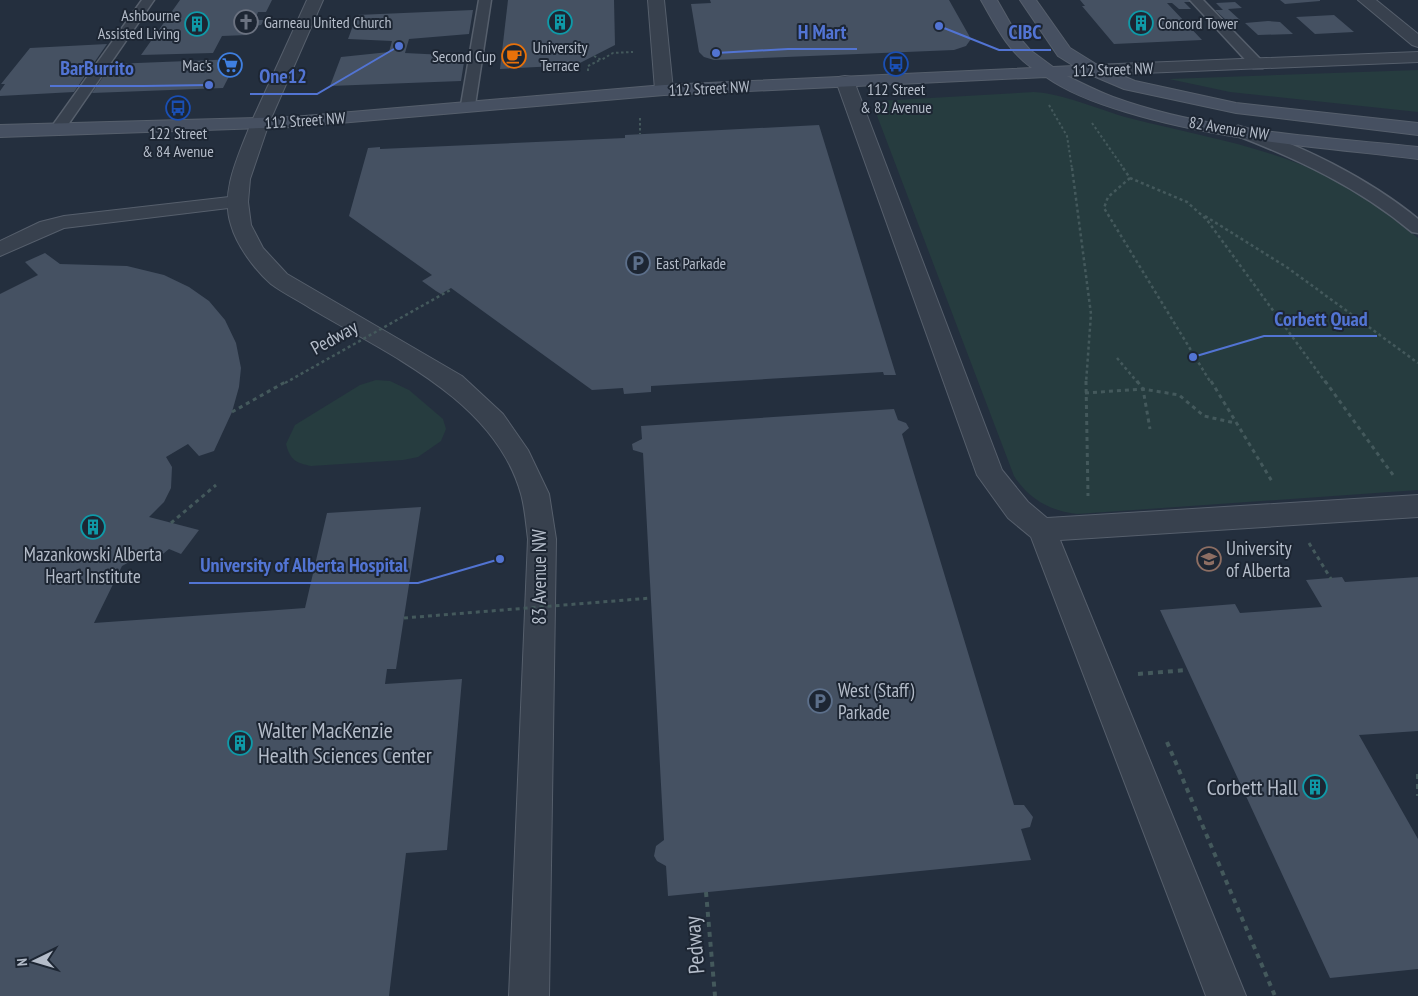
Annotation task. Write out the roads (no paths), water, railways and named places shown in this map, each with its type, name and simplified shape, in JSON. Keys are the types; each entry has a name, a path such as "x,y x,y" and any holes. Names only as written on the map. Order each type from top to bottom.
{"main road":[{"name":"82 Avenue NW","path":"989,0 1020,49 1048,72 1096,96 1138,110 1238,131 1418,153"},
{"path":"1028,0 1064,52 1093,70"},
{"name":"112 Street NW","path":"0,132 260,123 664,90 1093,70"},
{"name":"82 Avenue NW","path":"1093,70 1130,85 1236,108 1418,129"}],"street":[{"name":"83 Avenue NW","path":"315,0 260,123 240,179 238,202 241,225 254,251 279,279 454,382 494,420 519,457 535,494 542,539 529,996"},
{"path":"656,0 664,90"},
{"path":"1366,0 1418,42"},
{"name":"112 Street NW","path":"1093,70 1258,65 1418,57"},
{"path":"846,81 990,475 1018,510 1042,530 1226,996"},
{"path":"0,249 47,226 64,222 238,202"},
{"path":"1042,530 1418,506"}],"lane":[{"path":"58,129 148,0"},
{"path":"468,105 485,0"},
{"path":"1196,0 1258,65"},
{"path":"1238,131 1295,153 1332,171 1378,196 1418,228"}],"place":[{"name":"Garneau United Church","path":"246,22"},
{"name":"University Terrace","path":"560,22"},
{"name":"Concord Tower","path":"1141,23"},
{"name":"Ashbourne Assisted Living","path":"197,24"},
{"name":"CIBC","path":"939,26"},
{"name":"One12","path":"399,46"},
{"name":"H Mart","path":"716,53"},
{"name":"Second Cup","path":"514,56"},
{"name":"112 Street & 82 Avenue","path":"896,64"},
{"name":"Mac's","path":"230,65"},
{"name":"BarBurrito","path":"209,85"},
{"name":"122 Street & 84 Avenue","path":"178,108"},
{"name":"East Parkade","path":"638,263"},
{"name":"Corbett Quad","path":"1193,357"},
{"name":"Mazankowski Alberta Heart Institute","path":"93,527"},
{"name":"University of Alberta Hospital","path":"500,559"},
{"name":"University of Alberta","path":"1209,559"},
{"name":"West (Staff) Parkade","path":"820,701"},
{"name":"Walter MacKenzie Health Sciences Center","path":"240,743"},
{"name":"Corbett Hall","path":"1315,787"}]}
